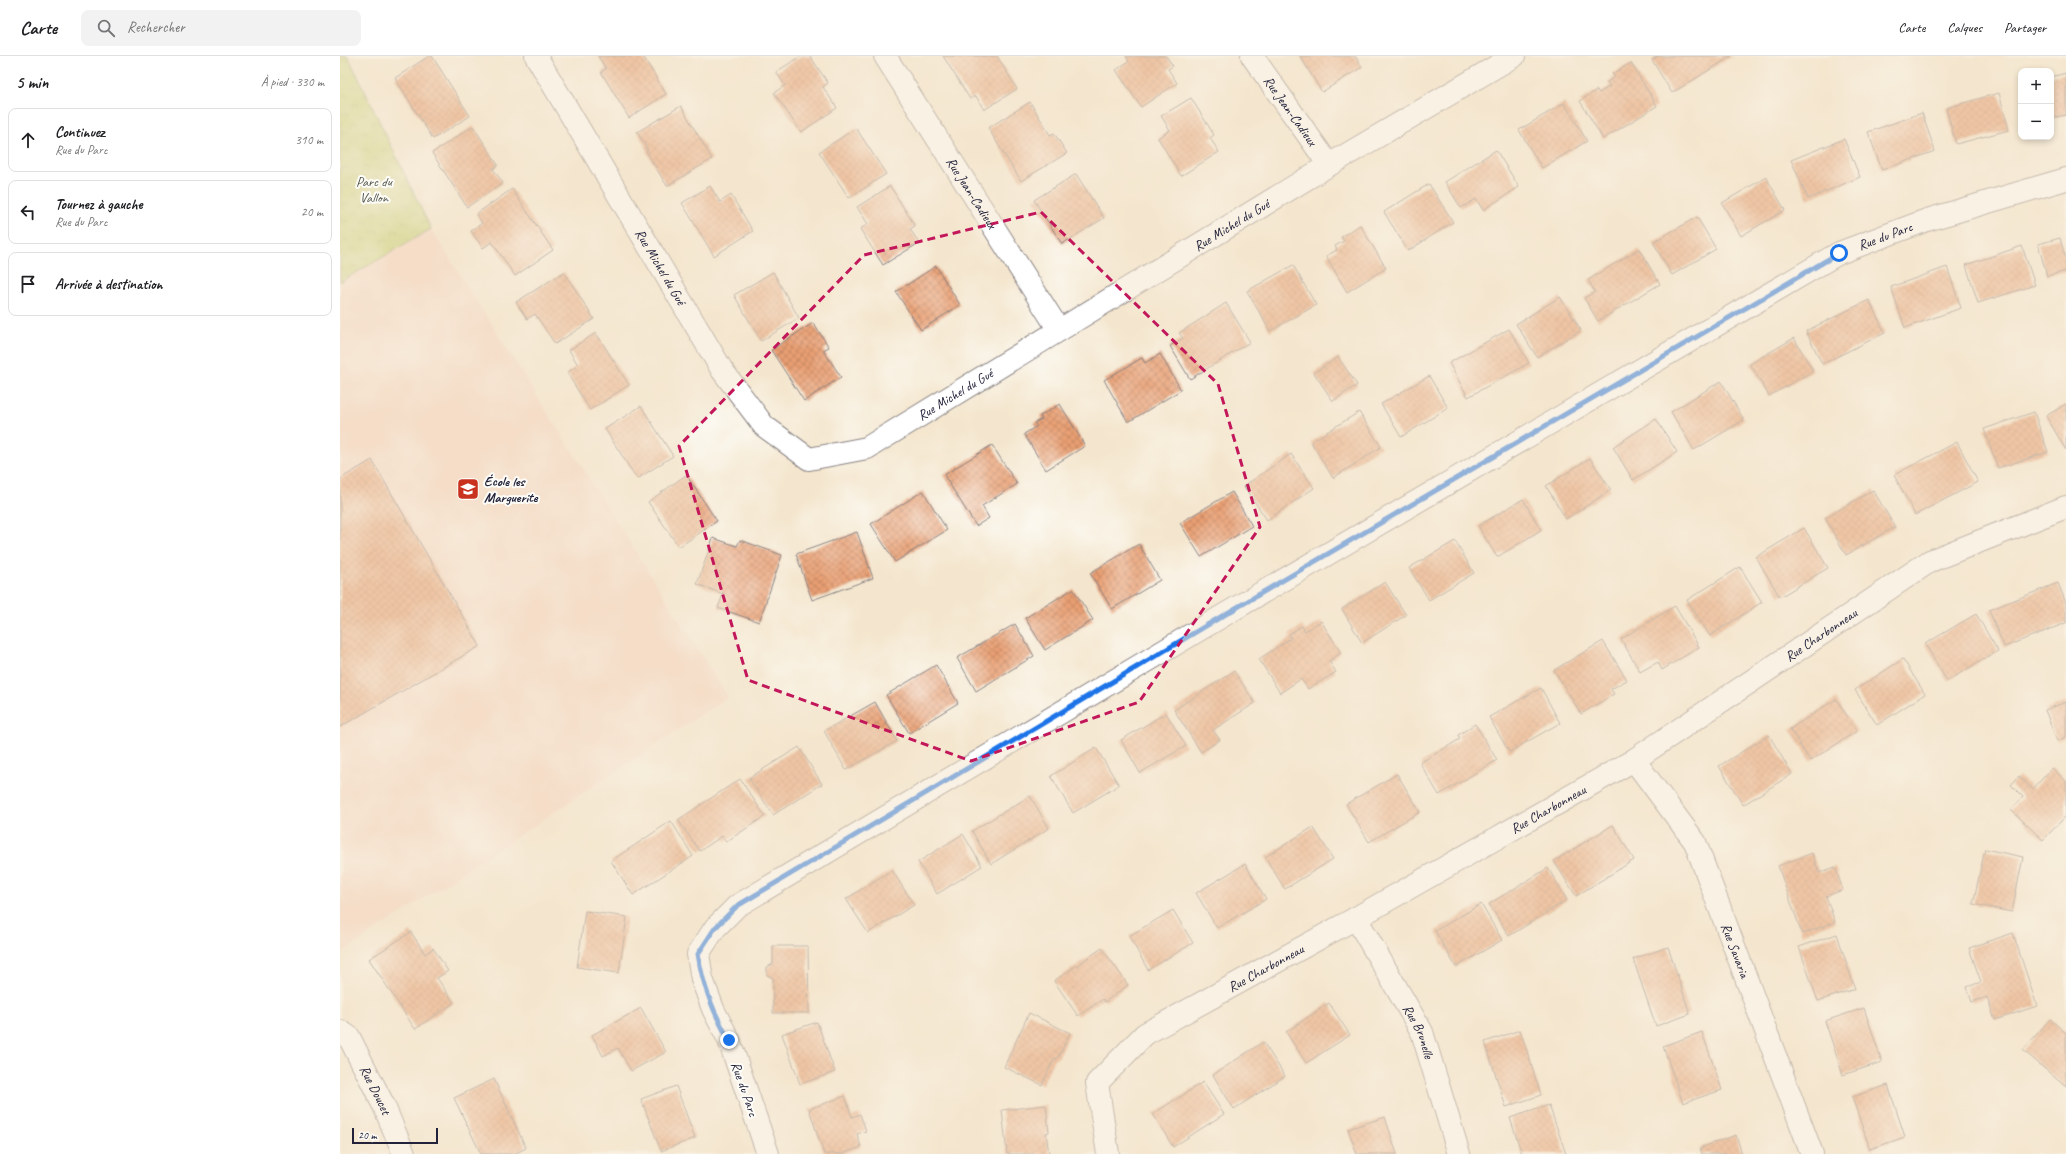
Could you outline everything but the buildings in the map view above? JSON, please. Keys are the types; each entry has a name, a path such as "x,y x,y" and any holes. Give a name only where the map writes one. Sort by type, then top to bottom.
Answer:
{"street":[{"name":"Rue Michel du Gué","path":"536,56 722,370 764,426 809,459 867,448 1329,166 1514,56"},
{"name":"Rue Jean-Cadieux","path":"885,56 1059,330"},
{"name":"Rue Jean-Cadieux","path":"1252,56 1329,166"},
{"name":"Rue du Parc","path":"768,1154 729,1040 712,1009 702,979 698,954 715,928 737,906 1212,622 1839,253 1927,220 2066,180"},
{"name":"Rue Charbonneau","path":"1108,1154 1097,1083 1145,1034 1356,918 1634,760 1930,560 2066,507"},
{"name":"Rue Savaria","path":"1634,760 1695,842 1812,1154"},
{"name":"Rue Brunelle","path":"1356,918 1422,1032 1459,1154"},
{"name":"Rue Doucet","path":"340,1031 349,1037 384,1106 404,1154"}],"highlighted area":[{"path":"1041,212 1218,384 1260,527 1139,702 971,761 748,680 679,446 864,255"}],"shaded area":[{"name":"École les Marguerite","path":"431,229 728,697 340,954 340,282"}],"green space":[{"name":"Parc du Vallon","path":"340,56 348,56 431,229 340,282"}],"place":[{"name":"École les Marguerite","path":"468,489"}],"route":[{"path":"729,1040 712,1009 702,979 698,954 715,928 737,906 1219,618 1839,253"}]}
